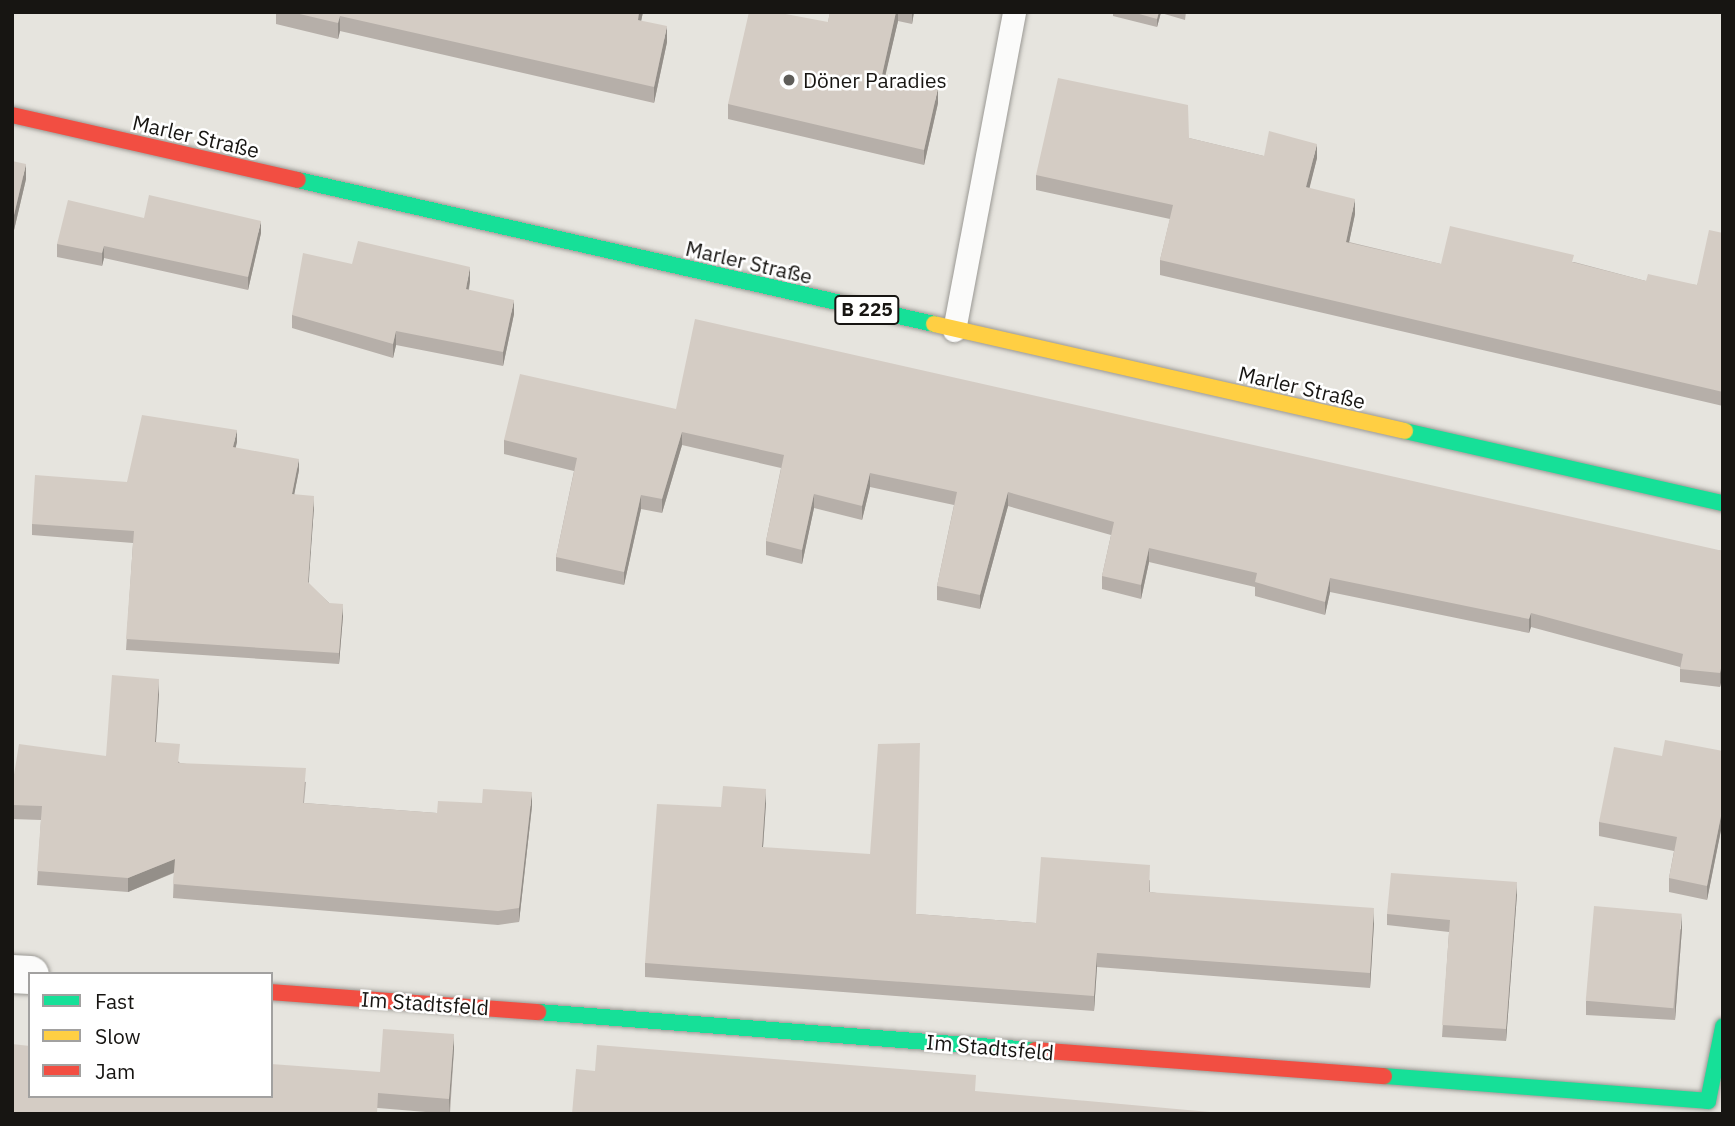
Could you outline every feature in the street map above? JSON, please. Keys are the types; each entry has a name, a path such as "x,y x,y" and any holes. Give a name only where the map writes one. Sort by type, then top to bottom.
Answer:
{"main road":[{"name":"Marler Straße","path":"12,115 1723,503"},
{"name":"Im Stadtsfeld","path":"273,992 1716,1103 1723,1027"}],"lane":[{"path":"954,330 1014,12"}],"building":[{"path":"291,12 639,12 638,20 667,26 654,87 340,16 338,23"},
{"path":"749,12 775,12 828,22 830,12 896,12 882,75 938,88 924,150 728,104"},
{"path":"1132,12 1159,12 1157,19"},
{"path":"1058,78 1188,105 1189,138 1264,156 1269,131 1317,144 1306,187 1355,199 1346,242 1441,264 1450,226 1574,255 1572,262 1646,281 1648,274 1697,285 1709,230 1723,233 1723,392 1160,260 1173,205 1036,175"},
{"path":"12,161 26,164 14,215 12,214"},
{"path":"149,195 261,221 248,277 104,246 102,253 57,244 68,200 144,218"},
{"path":"358,241 470,267 466,289 514,300 503,352 396,331 393,344 292,315 303,253 352,264"},
{"path":"695,319 1723,551 1723,659 1720,673 1680,669 1683,654 1531,613 1529,619 1330,578 1325,602 1255,582 1257,573 1149,548 1141,585 1102,576 1114,522 1008,492 980,595 937,586 957,492 870,473 862,506 814,494 802,550 766,541 784,455 682,432 662,499 641,495 624,572 556,557 577,458 504,440 520,374 676,409"},
{"path":"142,415 237,430 233,447 299,459 292,494 314,496 308,582 329,603 343,604 339,653 126,639 134,531 32,524 35,475 127,482"},
{"path":"112,675 159,679 155,742 180,744 178,763 306,768 303,803 437,813 438,801 482,803 483,789 532,792 519,908 498,911 173,884 175,859 128,878 37,871 42,806 12,805 19,744 106,756"},
{"path":"1665,740 1723,751 1723,806 1707,886 1669,878 1677,837 1599,822 1614,747 1662,756"},
{"path":"920,743 916,914 1036,923 1041,857 1150,865 1149,892 1374,908 1370,973 1097,953 1094,996 645,963 657,804 721,807 723,786 766,789 762,847 870,854 878,744"},
{"path":"1391,873 1517,882 1506,1029 1442,1025 1450,920 1387,914"},
{"path":"1594,906 1682,914 1673,1008 1586,1001"},
{"path":"383,1029 454,1034 449,1099 378,1093 377,1114 12,1114 12,1044 28,1046 28,1098 273,1098 273,1064 380,1072"},
{"path":"597,1045 976,1075 975,1091 1232,1114 572,1114 576,1069 595,1071"}],"traffic: fast":[{"path":"298,180 934,324"},
{"path":"1405,431 1723,503"},
{"path":"538,1012 1035,1050"},
{"path":"1384,1076 1708,1101 1723,1027"}],"traffic: slow":[{"path":"934,324 1405,431"}],"traffic: jam":[{"path":"12,115 298,180"},
{"path":"273,992 538,1012"},
{"path":"1035,1050 1384,1076"}],"place":[{"name":"Döner Paradies","path":"789,80"}]}
